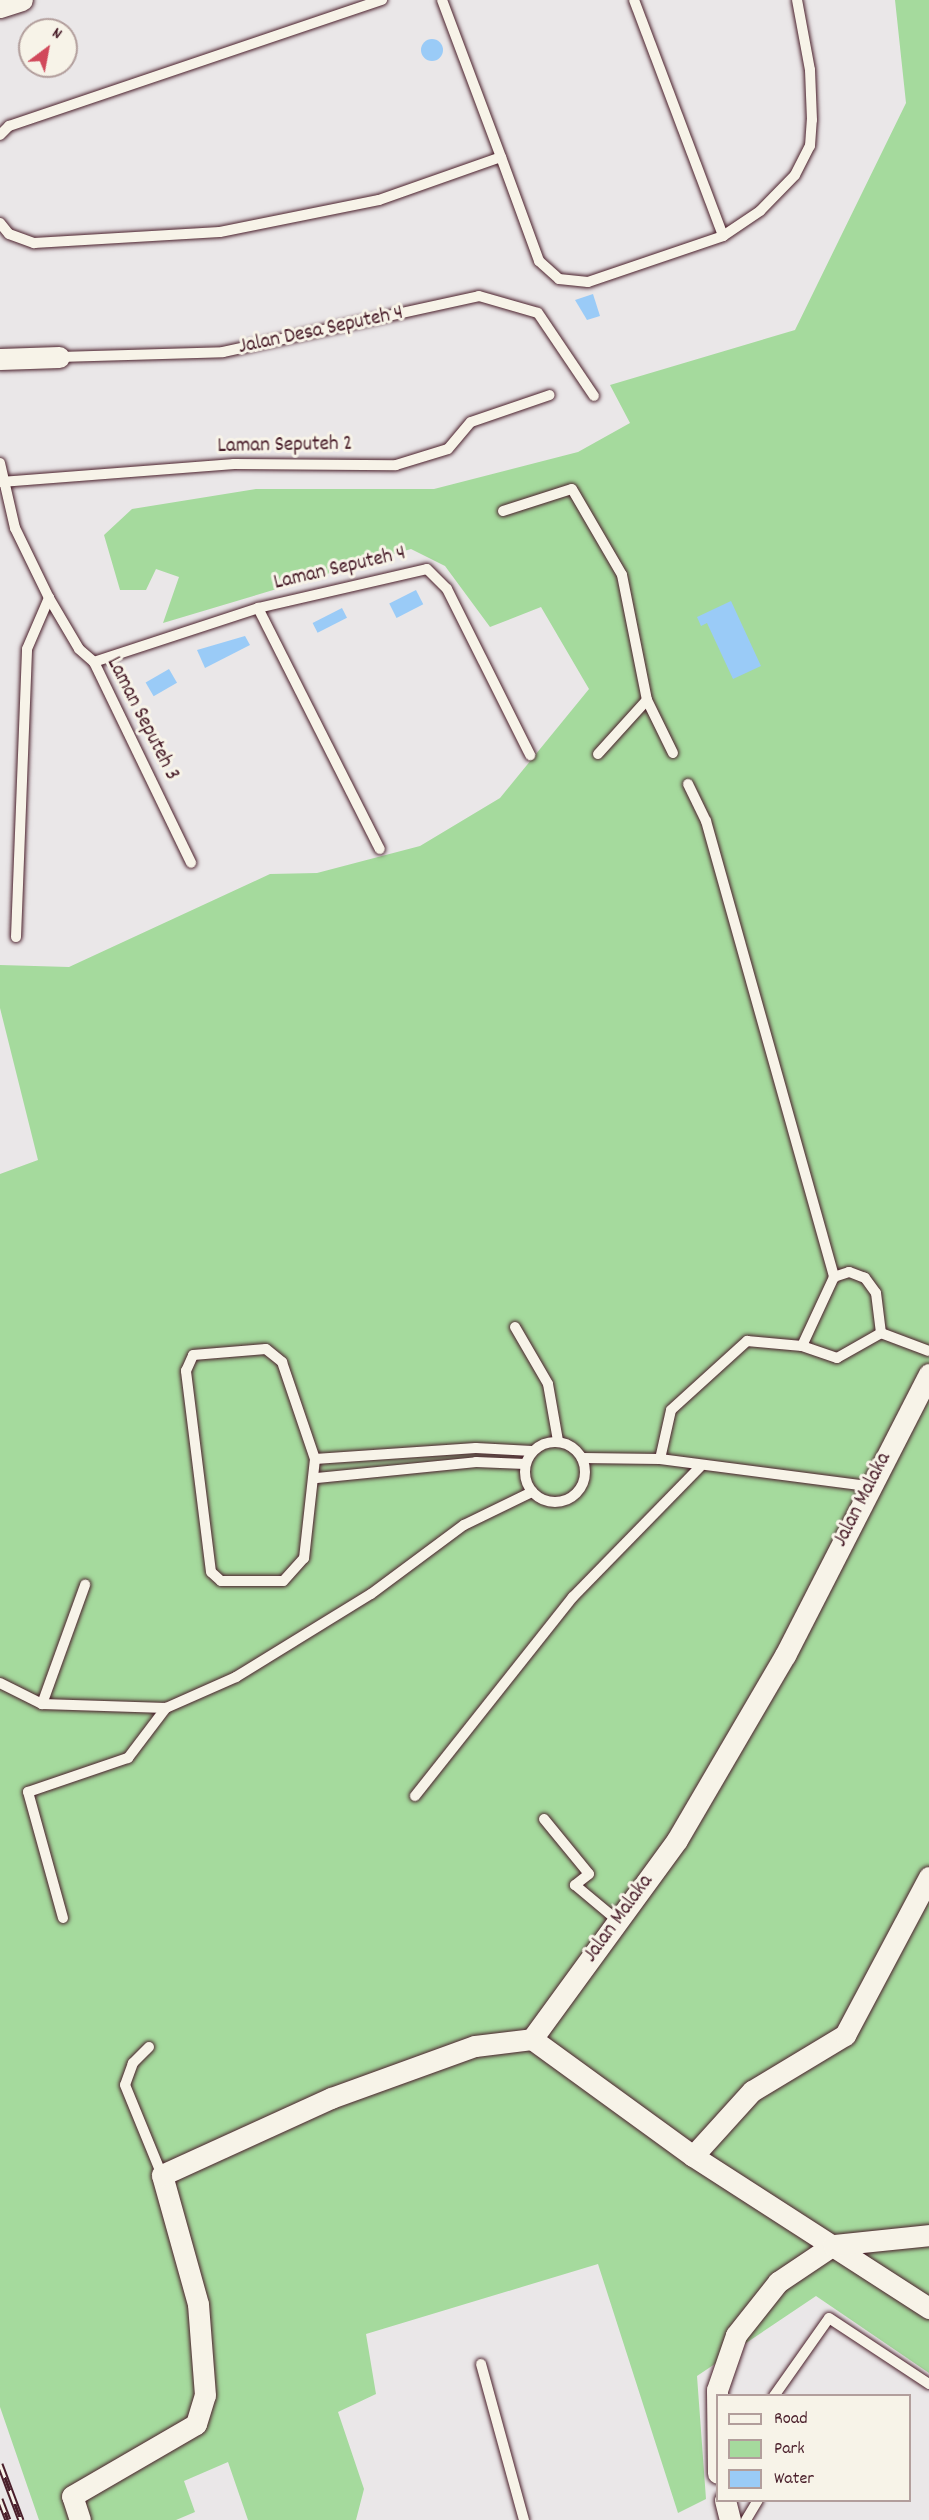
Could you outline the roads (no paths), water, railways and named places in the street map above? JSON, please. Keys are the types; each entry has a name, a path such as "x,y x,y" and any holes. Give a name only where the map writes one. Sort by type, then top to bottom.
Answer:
{"street":[{"path":"0,7 22,0"},
{"name":"Jalan Desa Seputeh 4","path":"0,358 59,357"},
{"name":"Jalan Malaka","path":"532,2039 677,1840 785,1655 869,1486 929,1374"},
{"path":"693,2156 752,2091 845,2035 929,1877"},
{"path":"80,2520 72,2496 196,2424 205,2396 198,2304 162,2175 331,2098 475,2046 532,2039 693,2156 929,2308"},
{"path":"717,2394 736,2335 778,2282 833,2245 929,2235"},
{"path":"726,2502 730,2520"}],"lane":[{"path":"0,135 9,126 382,0"},
{"path":"442,0 539,261 572,284 723,236 776,195 810,146 810,70 796,0"},
{"path":"634,0 723,236"},
{"path":"0,223 9,234 34,243 220,232 379,200 501,157"},
{"name":"Jalan Desa Seputeh 4","path":"59,357 224,352 479,296 538,313 594,396"},
{"name":"Laman Seputeh 2","path":"1,482 234,464 396,465 448,449 471,422 550,395"},
{"name":"Laman Seputeh 3","path":"0,464 1,482 49,598 79,649 94,662 191,863"},
{"path":"503,510 572,489 622,575 646,700 673,753"},
{"name":"Laman Seputeh 4","path":"94,662 258,608 427,569 447,589 530,755"},
{"path":"16,937 27,649 49,598"},
{"path":"258,608 380,849"},
{"path":"598,754 646,700"},
{"path":"688,784 709,832 834,1277 802,1346"},
{"path":"834,1277 849,1272 864,1278 876,1293 881,1333"},
{"path":"515,1327 548,1384 558,1441 582,1458 660,1460 700,1467 869,1486"},
{"path":"660,1460 671,1410 747,1341 802,1346 837,1358 881,1333"},
{"path":"881,1333 929,1351"},
{"path":"266,1349 282,1362 315,1459 317,1478 304,1558 283,1581 221,1581 211,1572 186,1371 193,1355 266,1349"},
{"path":"315,1459 476,1448 532,1451 558,1441"},
{"path":"532,1451 525,1464 532,1492 544,1500 572,1497 586,1472 582,1458"},
{"path":"317,1478 476,1462 525,1464"},
{"path":"415,1796 573,1597 700,1467"},
{"path":"0,1683 42,1704 166,1708 236,1677 370,1594 464,1524 532,1492"},
{"path":"42,1704 85,1586"},
{"path":"63,1918 28,1792 128,1758 166,1708"},
{"path":"544,1820 589,1874 575,1885 618,1921"},
{"path":"149,2047 133,2063 124,2085 162,2175"},
{"path":"775,2394 829,2318 929,2384"},
{"path":"481,2364 524,2520"},
{"path":"746,2520 757,2502"}],"water":[{"path":"432,39 440,42 443,50 440,58 432,61 424,58 421,50 424,42"},
{"path":"593,294 600,316 587,320 575,300"},
{"path":"416,590 423,604 397,618 389,604"},
{"path":"731,601 761,666 733,679 707,623 701,626 697,617"},
{"path":"342,608 347,618 318,633 313,623"},
{"path":"245,636 250,645 205,668 197,650"},
{"path":"169,669 177,683 154,696 146,682"}],"railway":[{"path":"0,2464 21,2520"},
{"path":"0,2499 8,2520"}]}
